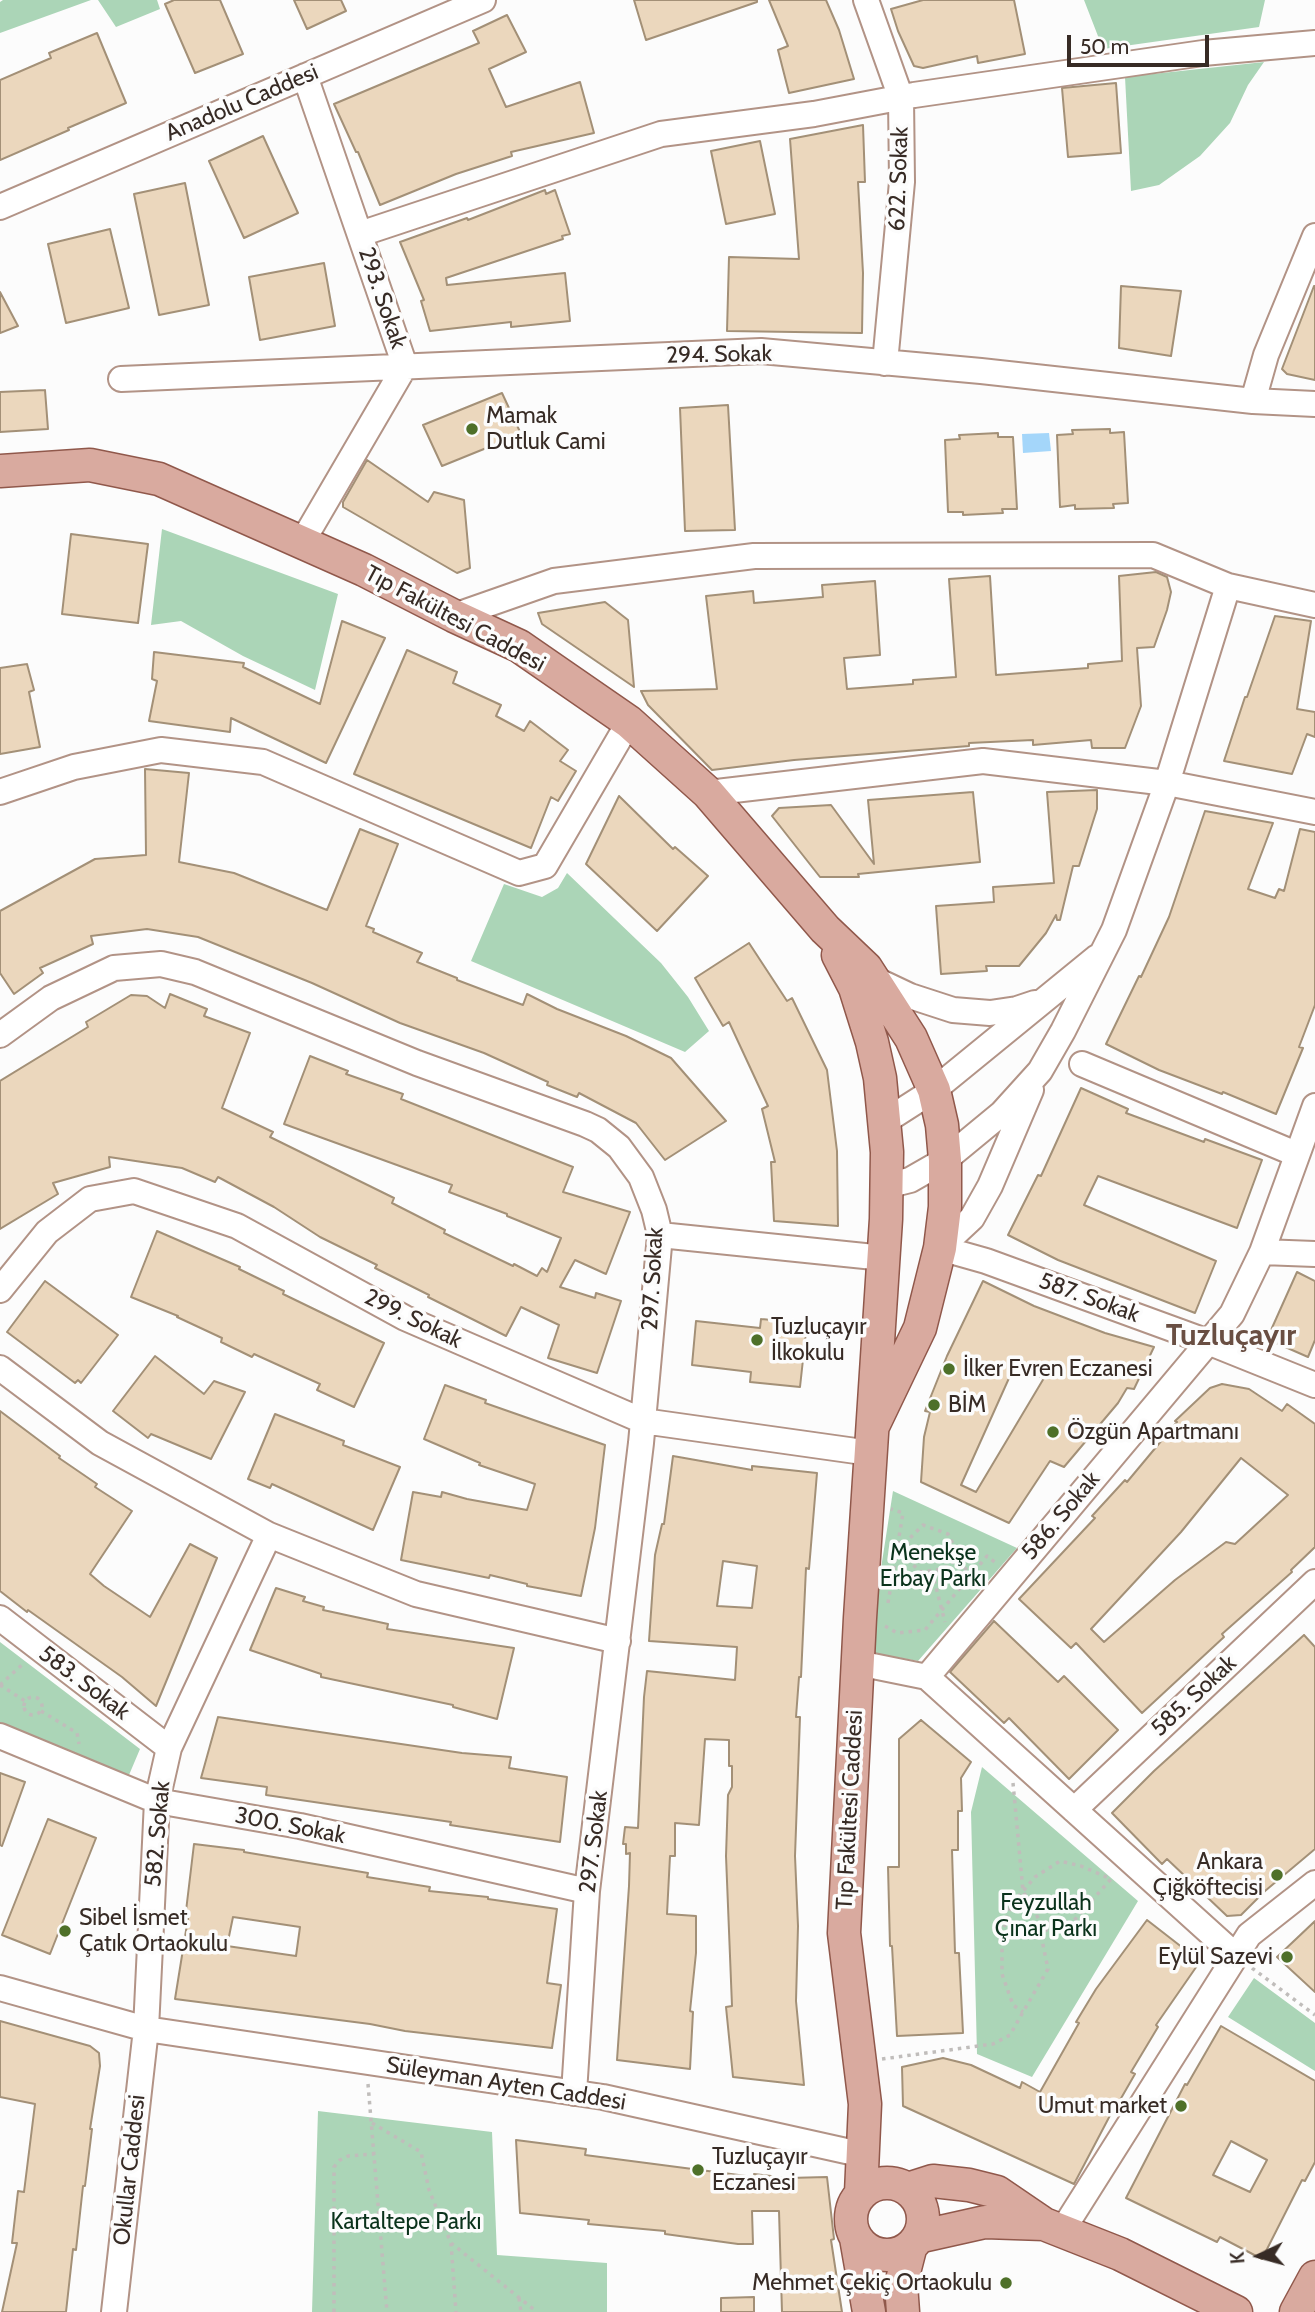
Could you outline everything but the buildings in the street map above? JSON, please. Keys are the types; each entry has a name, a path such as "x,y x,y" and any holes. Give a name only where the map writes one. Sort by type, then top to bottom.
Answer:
{"main road":[{"name":"Tıp Fakültesi Caddesi","path":"0,471 90,465 159,479 383,579 519,646 629,722 708,793 825,929 855,988 880,1078 886,1186 844,1933 864,2104 861,2193"},
{"path":"825,929 866,968 911,1038 934,1090 942,1125 945,1207 940,1248 920,1328 872,1440"},
{"path":"908,2189 933,2181 969,2185 996,2192 1053,2228 1119,2254 1236,2312"},
{"path":"903,2312 901,2284 914,2243 922,2213 916,2196 908,2189 892,2183 875,2184 861,2193 852,2210 852,2229 862,2246 878,2254 897,2254 914,2243 985,2222 1053,2228"},
{"path":"856,2238 869,2312"},
{"path":"1296,2312 1315,2277"}],"street":[{"name":"Anadolu Caddesi","path":"0,206 305,76 448,8 483,0"},
{"name":"622. Sokak","path":"866,0 901,98 902,182 885,363"},
{"path":"360,234 661,134 814,114 901,98 1203,53 1315,43"},
{"name":"293. Sokak","path":"302,544 405,366 305,76"},
{"path":"1253,401 1266,355 1315,236"},
{"name":"294. Sokak","path":"121,379 761,351 1253,401 1315,404"},
{"path":"454,616 554,581 754,556 1153,555 1228,586 1315,605"},
{"path":"940,1248 972,1218 990,1186 1040,1072 1114,930 1167,783 1228,586"},
{"path":"0,792 74,767 161,750 263,762 519,873 545,866 629,722"},
{"path":"708,793 983,761 1167,783 1315,812"},
{"path":"884,1122 934,1090 1103,952"},
{"name":"297. Sokak","path":"0,1035 51,998 114,968 162,964 195,972 417,1062 598,1130 635,1165 648,1192 660,1235 643,1421 587,1891 574,2093"},
{"path":"873,978 910,996 953,1010 990,1013 1017,1009 1046,999"},
{"path":"1082,1064 1296,1154"},
{"path":"886,1186 910,1180 945,1160 1002,1113 1040,1072"},
{"name":"586. Sokak","path":"927,1677 1232,1314 1262,1252 1315,1106"},
{"name":"299. Sokak","path":"0,1290 47,1233 90,1199 134,1191 237,1226 405,1318 643,1421 872,1440"},
{"path":"660,1235 884,1258"},
{"name":"587. Sokak","path":"940,1248 986,1261 1208,1342 1315,1385"},
{"path":"1262,1252 1315,1254"},
{"path":"0,1368 100,1443 269,1535 416,1594 618,1641"},
{"name":"582. Sokak","path":"146,2029 157,1801 169,1748 269,1535"},
{"name":"585. Sokak","path":"1074,1810 1315,1583"},
{"name":"583. Sokak","path":"0,1618 169,1748"},
{"path":"858,1663 927,1677 1236,1956"},
{"name":"300. Sokak","path":"0,1736 157,1801 300,1826 587,1891"},
{"path":"1053,2228 1249,1935 1315,1882"},
{"name":"Süleyman Ayten Caddesi","path":"0,1988 146,2029 603,2097 864,2155"},
{"name":"Okullar Caddesi","path":"114,2312 146,2029"}],"path":[{"path":"923,1525 948,1534 954,1546 954,1561 943,1569 921,1572 911,1563 906,1551 909,1539 923,1525"},
{"path":"897,1549 906,1551"},
{"path":"860,1618 897,1633 925,1630 987,1556 1012,1575"},
{"path":"954,1561 972,1573"},
{"path":"932,1572 952,1647"},
{"path":"25,1701 0,1685 40,1649"},
{"path":"30,1697 37,1697 42,1704 41,1711 28,1714 24,1707 25,1701 30,1697"},
{"path":"41,1711 77,1733 83,1771"},
{"path":"1009,1751 1023,1891 1046,1932"},
{"path":"860,2062 993,2044 1010,2035 1048,1969 1042,1940 1052,1919 1062,1918 1069,1926 1111,1879 1082,1866 1060,1861 1035,1877 1011,1905 1002,1934 1002,1974 1013,2005 1023,2012"},
{"path":"1236,1956 1315,2015"},
{"path":"366,2062 387,2312"},
{"path":"372,2123 421,2152 429,2190 451,2243 456,2312"},
{"path":"334,2312 334,2167 348,2156 374,2154"},
{"path":"451,2243 537,2312"},
{"path":"519,2298 521,2312"}],"green space":[{"path":"91,0 0,33 0,2"},
{"path":"98,0 157,0 160,9 116,27"},
{"path":"1084,0 1265,0 1259,27 1103,49"},
{"path":"1264,62 1248,85 1230,123 1200,156 1159,185 1131,191 1125,77"},
{"path":"162,529 338,594 315,690 243,656 181,621 151,625"},
{"path":"567,873 661,963 688,997 709,1031 685,1052 471,961 504,884 542,897 558,888"},
{"name":"Menekşe Erbay Parkı","path":"893,1491 1017,1548 918,1661 868,1652"},
{"path":"0,1642 140,1749 129,1775 0,1722"},
{"name":"Feyzullah Çınar Parkı","path":"982,1767 1138,1901 1032,2077 977,2054 971,1812"},
{"path":"1254,1978 1315,2023 1315,2071 1228,2017"},
{"name":"Kartaltepe Parkı","path":"318,2111 492,2132 497,2255 607,2263 607,2312 312,2312"}],"water":[{"path":"1049,433 1051,451 1023,453 1022,434"}],"place":[{"name":"Mamak Dutluk Cami","path":"472,429"},
{"name":"Tuzluçayır İlkokulu","path":"757,1340"},
{"name":"İlker Evren Eczanesi","path":"949,1369"},
{"name":"BİM","path":"934,1405"},
{"name":"Özgün Apartmanı","path":"1053,1432"},
{"name":"Ankara Çiğköftecisi","path":"1277,1875"},
{"name":"Sibel İsmet Çatık Ortaokulu","path":"65,1931"},
{"name":"Eylül Sazevi","path":"1287,1957"},
{"name":"Umut market","path":"1181,2106"},
{"name":"Tuzluçayır Eczanesi","path":"698,2170"},
{"name":"Mehmet Çekiç Ortaokulu","path":"1006,2283"}],"district":[{"name":"Tuzluçayır","path":"1231,1336"}]}
